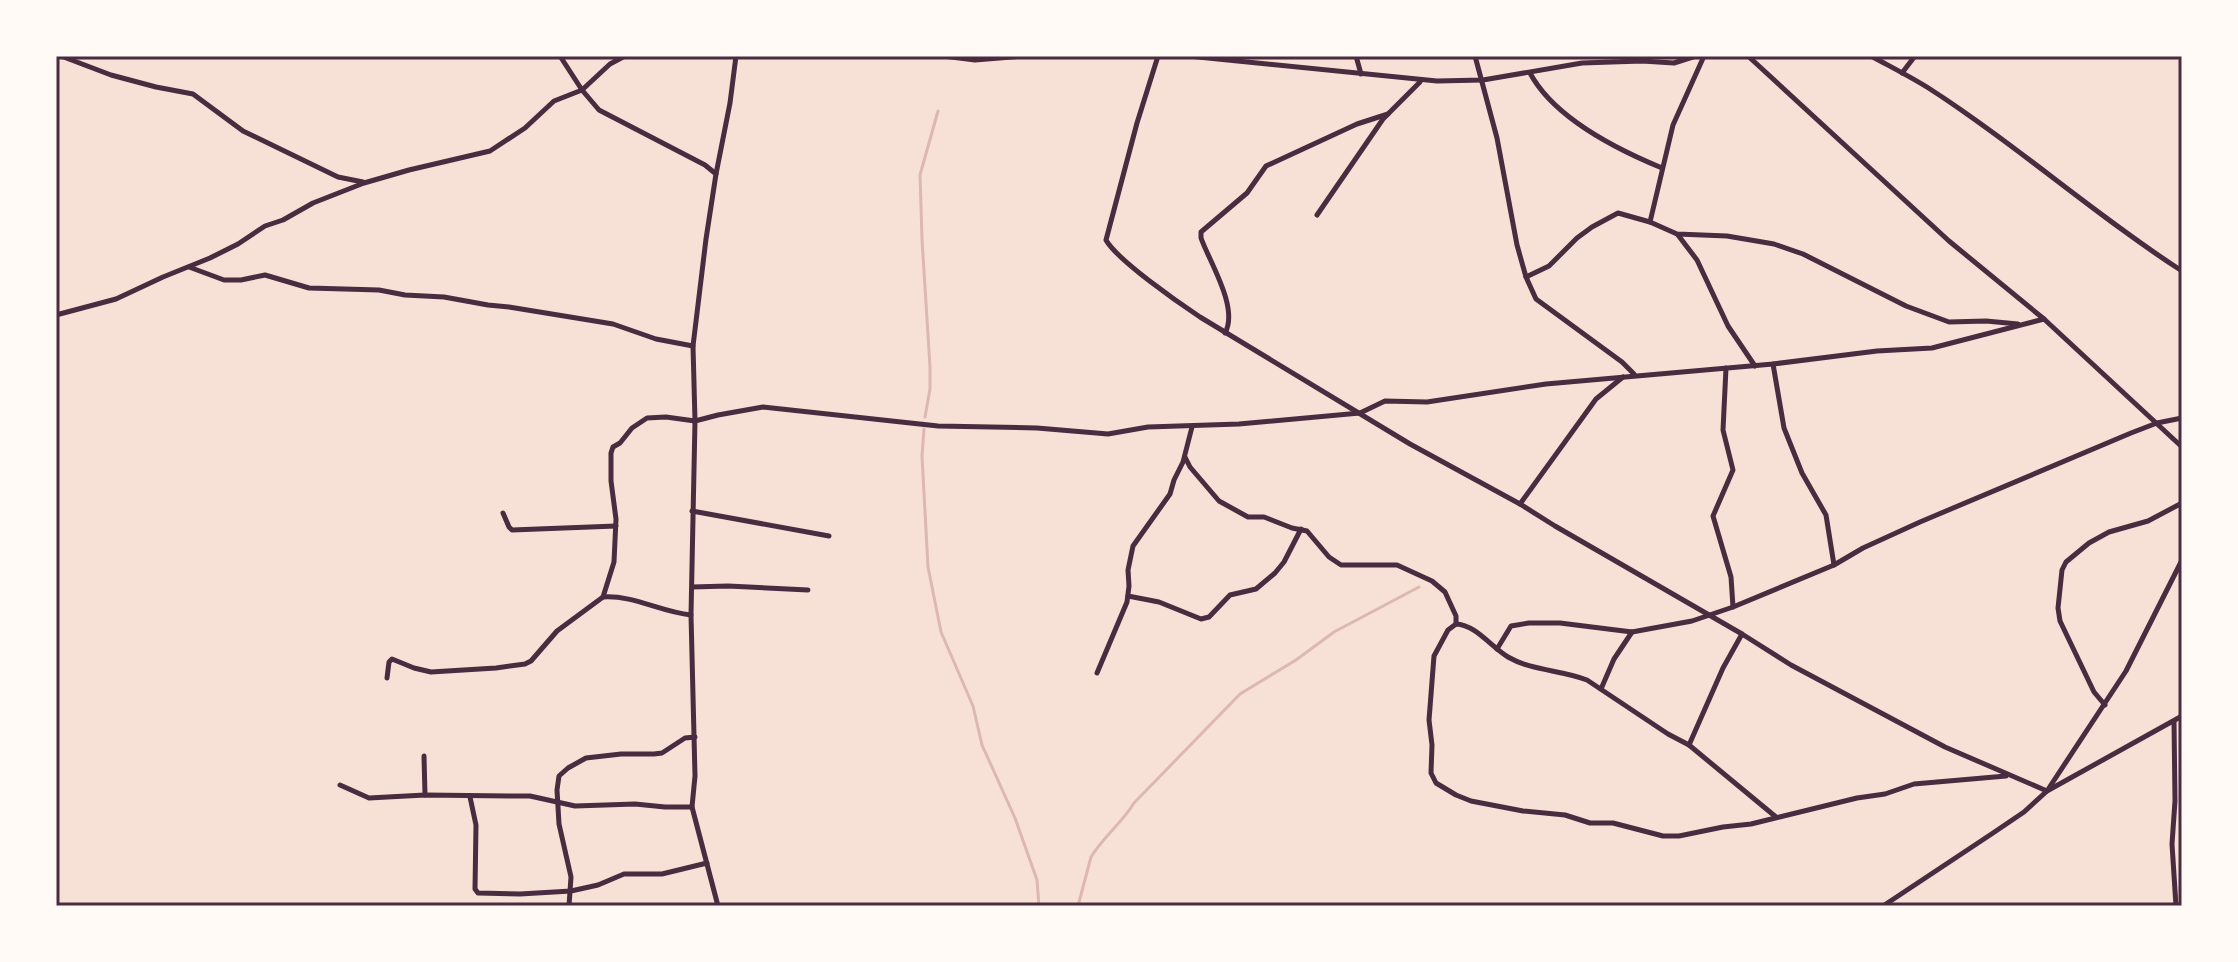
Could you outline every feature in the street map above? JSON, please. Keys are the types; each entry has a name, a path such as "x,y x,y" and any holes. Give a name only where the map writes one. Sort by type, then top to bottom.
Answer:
{"street":[{"path":"61,56 111,75 193,94 243,131 338,177 364,183"},
{"path":"560,56 599,110 705,165 716,174"},
{"path":"56,315 116,299 238,244 265,226 313,203 364,183 490,151 525,128 554,101 582,90 610,64 625,56"},
{"path":"718,906 692,807 695,776 691,615 695,421 693,346 698,295 736,56"},
{"path":"943,56 975,60 1023,56"},
{"path":"1158,56 1106,240 1115,252 1166,293 1225,333 1791,665 1945,747 2047,791"},
{"path":"1188,56 1421,81 1483,80 1582,63 1674,63 1696,56"},
{"path":"1356,56 1361,74"},
{"path":"1475,56 1497,138 1517,245 1536,299 1635,375"},
{"path":"1650,222 1673,125 1704,56"},
{"path":"1748,56 1949,241 2044,319 2182,447"},
{"path":"1871,56 1928,87 2146,248 2182,271"},
{"path":"1902,73 1915,56"},
{"path":"1530,73 1560,109 1578,122 1632,156 1662,168"},
{"path":"1317,215 1388,114 1421,81"},
{"path":"1225,333 1230,323 1227,303 1201,232 1247,193 1266,166 1357,124 1388,114"},
{"path":"1526,277 1549,266 1577,238 1618,213 1677,234 1727,236 1774,244 1803,254 1906,306 1949,322 2023,324"},
{"path":"1677,234 1697,260 1728,326 1755,366"},
{"path":"188,266 224,280 265,275 309,288 379,290 509,307 613,324 656,339 693,346"},
{"path":"387,678 392,659 431,672 496,668 529,662 557,631 603,597 614,562 616,526 611,453 613,447 647,418 695,421 763,407 938,426 1037,428 1108,434 1160,426 1192,427 1360,413 1385,401 1427,402 1546,384 1932,348 2044,319"},
{"path":"1773,364 1784,428 1802,473 1826,515 1834,565"},
{"path":"1726,368 1723,430 1733,470 1713,516 1731,577 1733,607"},
{"path":"1520,504 1596,399 1624,376"},
{"path":"1497,649 1511,626 1529,623 1560,623 1632,632 1692,621 1834,565 1920,522 2157,423 2182,418"},
{"path":"1097,673 1128,596 1128,570 1133,546 1170,494 1185,457 1192,427"},
{"path":"1185,457 1193,472 1219,501 1248,517 1264,517 1301,529 1313,536 1329,557 1341,565 1391,564 1432,581 1445,592 1456,616 1456,624"},
{"path":"2105,705 2094,692 2058,615 2062,570 2073,555 2099,537 2148,521 2182,503"},
{"path":"692,511 829,536"},
{"path":"503,513 512,530 616,526"},
{"path":"1128,596 1159,602 1194,617 1205,618 1230,595 1264,584 1284,562 1301,529"},
{"path":"2047,791 2126,671 2182,560"},
{"path":"692,587 808,590"},
{"path":"603,597 626,598 656,609 691,615"},
{"path":"1776,817 1689,745 1575,675 1526,665 1509,658 1469,627 1456,624 1448,630 1434,656 1429,698 1431,773 1436,783 1447,791 1485,804 1565,815 1590,823 1613,823 1663,836 1687,835 1751,824 1885,794 1909,785 2010,775"},
{"path":"1601,689 1614,659 1632,632"},
{"path":"1689,745 1723,668 1742,634"},
{"path":"1883,906 2024,812 2047,791 2182,716"},
{"path":"2174,721 2172,844 2176,906"},
{"path":"569,906 570,871 557,803 559,776 581,760 621,754 654,754 668,750 685,738 695,737"},
{"path":"424,756 425,795"},
{"path":"340,785 369,798 530,796 575,806 635,804 692,807"},
{"path":"470,796 476,825 476,891 520,894 571,891 598,885 624,874 662,874 707,863"}],"waterway":[{"path":"925,417 930,367 920,175 938,111"},
{"path":"924,429 922,456 928,567 941,632 973,706 982,745 1015,818 1037,880 1039,906"},
{"path":"1078,906 1091,857 1096,850 1134,803 1240,694 1296,660 1334,632 1419,587"}]}
